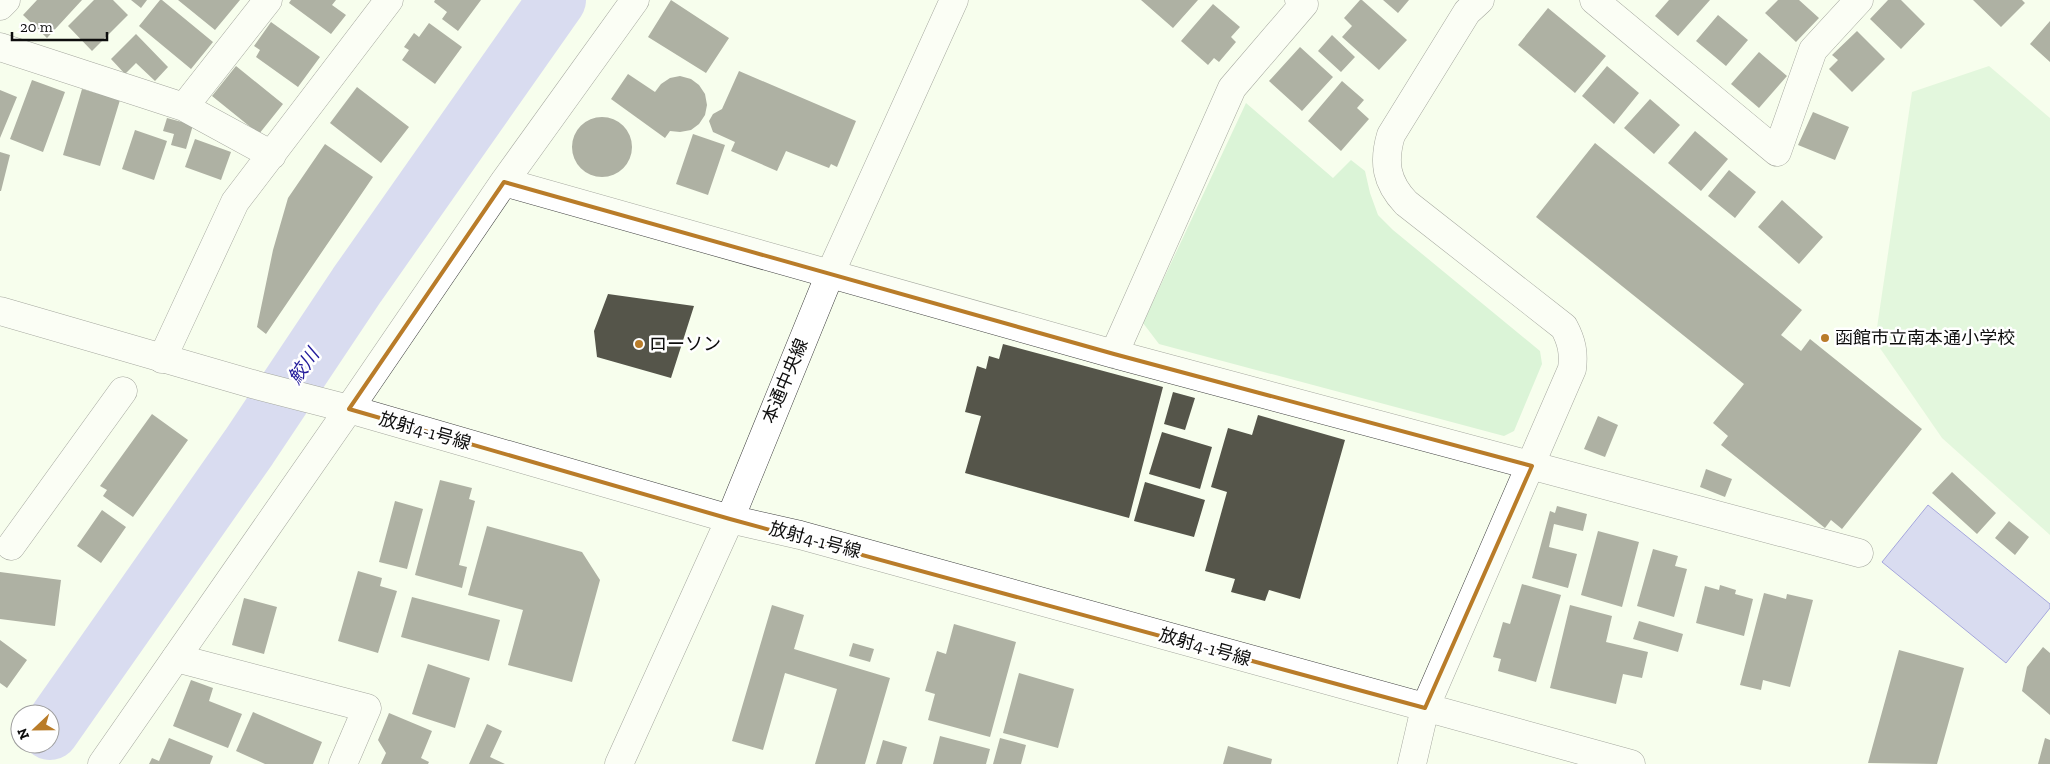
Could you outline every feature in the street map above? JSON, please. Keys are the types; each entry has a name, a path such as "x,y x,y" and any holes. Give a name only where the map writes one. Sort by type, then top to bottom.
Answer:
{"street":[{"path":"0,6 6,0"},
{"path":"184,107 268,0"},
{"path":"162,358 235,202 389,0"},
{"path":"102,764 504,182 635,0"},
{"name":"本通中央線","path":"619,764 730,518 830,274 954,0"},
{"path":"1114,354 1232,88 1304,4 1300,0"},
{"path":"1412,764 1424,708 1532,466 1572,369 1574,354 1571,339 1564,327 1406,203 1396,192 1389,176 1388,148 1391,135 1467,12 1480,0"},
{"path":"1594,0 1777,152 1813,50 1857,1"},
{"path":"0,47 184,107 272,155"},
{"path":"504,182 1114,354 1859,553"},
{"name":"放射4-1号線","path":"0,312 256,386 349,409 730,518 800,535 1631,764"},
{"path":"11,546 123,391"},
{"path":"176,658 367,708 343,764"}],"highlighted area":[{"path":"504,182 1114,354 1532,466 1425,708 730,519 349,409"}],"green space":[{"path":"1989,66 2050,118 2050,535 1942,438 1875,341 1912,92"},
{"path":"1246,103 1333,178 1351,160 1365,171 1378,215 1393,230 1540,351 1542,364 1514,431 1504,436 1159,344 1143,323"}],"water":[{"path":"1928,505 2050,604 2050,608 2006,663 1882,562"}],"building":[{"path":"37,0 82,0 47,38 23,15"},
{"path":"94,0 113,0 128,15 92,51 68,26"},
{"path":"131,0 147,0 141,8"},
{"path":"160,0 213,42 191,69 139,26"},
{"path":"178,0 240,0 215,30"},
{"path":"291,0 336,0 332,5 346,15 331,34 289,3"},
{"path":"435,0 481,0 458,31 442,19 447,12 434,2"},
{"path":"671,0 729,38 706,73 648,37"},
{"path":"1141,0 1198,0 1173,28"},
{"path":"1360,0 1407,40 1379,70 1342,37 1352,26 1344,18"},
{"path":"1383,0 1409,0 1398,13"},
{"path":"1669,0 1710,0 1678,36 1655,16"},
{"path":"1778,0 1799,0 1819,18 1796,42 1765,13"},
{"path":"1888,0 1901,0 1925,24 1901,49 1870,19"},
{"path":"1973,0 2022,0 2025,3 2001,27"},
{"path":"1213,4 1240,27 1231,37 1236,42 1219,62 1214,58 1208,65 1181,41"},
{"path":"1548,8 1606,56 1575,93 1518,45"},
{"path":"1718,15 1748,40 1726,66 1696,41"},
{"path":"2050,21 2050,62 2030,44"},
{"path":"271,22 320,57 298,87 256,57 260,50 254,46"},
{"path":"429,23 462,47 435,84 402,60 409,50 404,47 414,33 419,37"},
{"path":"1857,31 1885,59 1852,92 1829,69 1838,60 1832,55"},
{"path":"136,34 168,67 155,81 136,63 125,74 111,59"},
{"path":"1332,35 1355,57 1341,72 1318,51"},
{"path":"1300,47 1333,77 1302,111 1269,81"},
{"path":"1759,52 1787,76 1759,108 1731,84"},
{"path":"236,66 283,104 259,134 212,96"},
{"path":"1607,66 1639,93 1614,124 1582,96"},
{"path":"739,71 856,121 837,167 831,164 829,168 786,151 777,171 731,151 735,142 713,132 709,121 713,114 722,109"},
{"path":"628,74 655,92 661,84 670,78 680,76 691,79 699,85 705,94 707,105 705,115 699,124 691,130 670,131 665,138 611,99"},
{"path":"32,80 65,92 43,152 10,139"},
{"path":"1342,81 1364,100 1357,108 1369,119 1341,151 1308,121"},
{"path":"357,87 409,127 381,163 330,123"},
{"path":"82,89 120,100 100,166 63,155"},
{"path":"0,90 17,97 0,138"},
{"path":"1650,99 1680,125 1654,154 1624,128"},
{"path":"1813,112 1849,127 1835,160 1798,145"},
{"path":"602,117 619,122 627,130 632,147 627,164 619,172 602,177 585,172 577,164 572,147 577,130 585,122"},
{"path":"167,118 193,125 186,149 171,145 174,134 163,131"},
{"path":"135,130 167,141 154,180 122,169"},
{"path":"1695,131 1728,159 1701,191 1668,163"},
{"path":"693,134 725,145 708,195 676,184"},
{"path":"195,139 231,152 221,180 185,167"},
{"path":"1595,143 1802,310 1781,335 1801,351 1810,339 1922,429 1842,529 1831,520 1825,528 1721,445 1728,436 1713,423 1744,384 1536,217"},
{"path":"325,144 373,177 266,334 257,327 273,250 288,198"},
{"path":"0,152 10,155 1,191 0,191"},
{"path":"1729,170 1756,192 1735,218 1708,196"},
{"path":"1782,200 1823,237 1799,264 1758,227"},
{"name":"ローソン","path":"608,294 694,306 671,378 597,357 594,331"},
{"path":"1003,344 1163,387 1129,518 965,473 981,416 965,412 977,366 986,369 989,356 999,359"},
{"path":"1173,392 1195,398 1185,430 1164,424"},
{"path":"152,414 188,440 133,517 103,496 107,490 100,486"},
{"path":"1258,415 1345,440 1300,599 1269,590 1265,601 1231,592 1235,579 1205,571 1227,492 1211,487 1228,428 1252,435"},
{"path":"1598,416 1618,425 1605,457 1584,449"},
{"path":"1162,432 1212,447 1200,489 1149,474"},
{"path":"1706,469 1732,479 1725,497 1700,487"},
{"path":"1952,472 1996,513 1977,534 1932,493"},
{"path":"440,480 472,488 469,499 475,501 459,565 467,567 462,588 415,575"},
{"path":"1145,482 1205,500 1194,537 1134,521"},
{"path":"395,501 423,509 407,569 379,562"},
{"path":"1557,506 1587,514 1583,531 1554,524 1549,547 1577,554 1568,588 1532,578 1550,511 1555,513"},
{"path":"102,510 126,527 101,563 77,546"},
{"path":"2009,521 2029,537 2015,555 1995,538"},
{"path":"487,526 582,552 600,580 572,682 508,665 523,610 468,595"},
{"path":"1598,531 1639,542 1622,607 1581,595"},
{"path":"1653,549 1678,556 1675,566 1687,569 1674,617 1637,606"},
{"path":"358,571 382,578 380,586 397,591 378,653 338,641"},
{"path":"0,572 61,580 55,626 0,619"},
{"path":"1522,584 1561,595 1536,682 1498,671 1501,659 1493,657 1503,622 1510,624"},
{"path":"1720,585 1736,590 1735,594 1753,599 1744,636 1696,623 1705,586 1719,590"},
{"path":"1764,593 1786,599 1787,594 1813,600 1790,687 1763,680 1761,690 1740,685"},
{"path":"412,597 500,620 489,661 401,637"},
{"path":"244,598 277,607 264,654 232,645"},
{"path":"772,605 804,615 794,649 890,678 865,764 815,764 837,689 785,673 763,750 732,741"},
{"path":"1570,605 1612,616 1606,642 1648,652 1642,678 1623,674 1616,704 1550,688"},
{"path":"1639,621 1683,634 1678,652 1633,639"},
{"path":"954,624 1016,642 990,737 928,720 935,694 925,691 937,651 946,654"},
{"path":"0,640 27,660 7,688 0,683"},
{"path":"853,643 874,649 870,662 849,656"},
{"path":"2043,647 2050,653 2050,715 2022,691 2027,667"},
{"path":"1899,650 1964,668 1937,764 1868,763"},
{"path":"428,664 470,678 455,728 412,714"},
{"path":"1019,673 1074,689 1058,748 1003,733"},
{"path":"191,680 213,688 209,701 242,714 228,748 173,726"},
{"path":"253,712 322,742 313,764 265,764 236,751"},
{"path":"389,713 432,731 421,758 429,762 428,764 381,764 386,753 378,740"},
{"path":"487,724 502,731 490,757 505,764 469,764"},
{"path":"940,736 990,749 986,764 933,764"},
{"path":"169,738 213,756 210,764 149,764 152,758 159,761"},
{"path":"1000,738 1026,745 1021,764 993,764"},
{"path":"2045,738 2050,740 2050,764 2038,764"},
{"path":"883,740 907,747 902,764 876,764"},
{"path":"1228,746 1272,759 1271,764 1223,764"}],"waterway":[{"name":"鮫川","path":"60,717 249,447 357,285 557,0"}],"place":[{"name":"函館市立南本通小学校","path":"1825,338"},
{"name":"ローソン","path":"639,344"}]}
